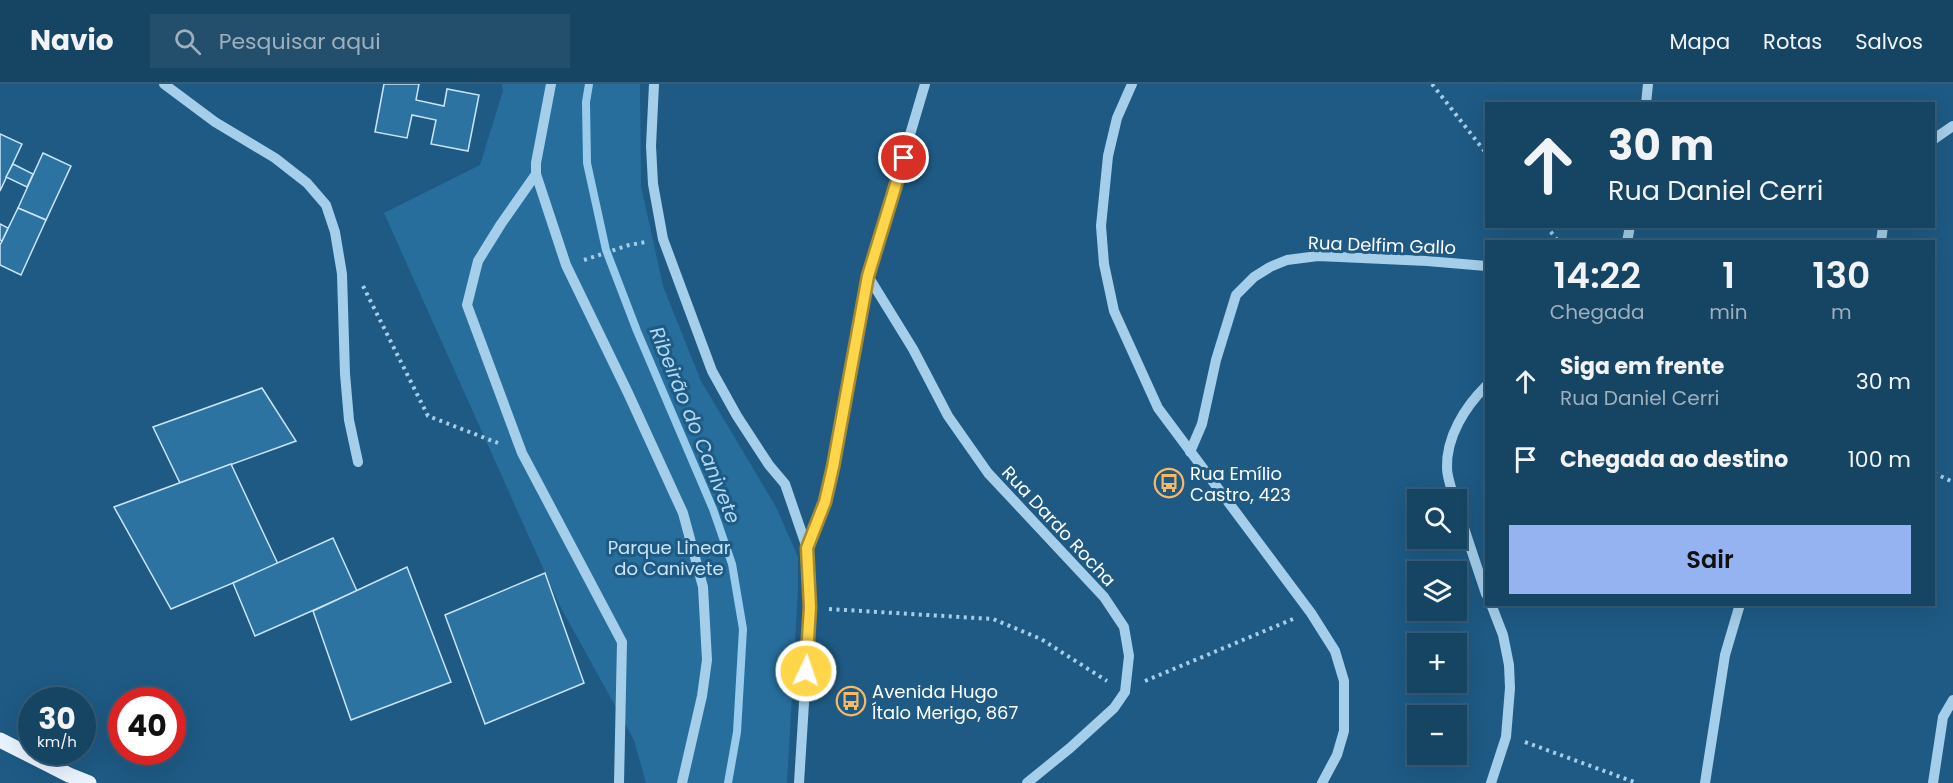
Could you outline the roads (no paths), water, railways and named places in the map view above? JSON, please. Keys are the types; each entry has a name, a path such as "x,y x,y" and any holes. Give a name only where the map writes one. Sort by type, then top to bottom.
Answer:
{"main road":[{"path":"0,740 69,776 89,783"}],"street":[{"path":"164,84 215,122 275,158 307,183 326,205 335,232 342,274 345,374 349,420 358,462"},
{"path":"551,84 536,163 536,174 566,265 683,513 703,587 707,660 702,696 682,783"},
{"path":"654,84 651,146 653,184 663,238 712,371 737,416 769,465 785,484 807,548 810,607 799,783"},
{"path":"807,548 825,502 831,476 868,276 925,84"},
{"path":"1132,84 1117,118 1108,156 1101,226 1104,264 1114,311 1158,408 1311,613 1335,651 1344,681 1344,731 1337,755 1322,783"},
{"path":"1646,102 1648,84"},
{"path":"1935,138 1953,126"},
{"path":"536,174 478,261 467,305 522,453 622,642 620,783"},
{"name":"Rua Delfim Gallo","path":"1190,452 1202,424 1216,360 1236,295 1254,277 1287,260 1318,256 1427,261 1485,267"},
{"name":"Rua Dardo Rocha","path":"868,276 913,349 948,416 988,473 1104,597 1124,627 1129,656 1125,692 1114,708 1027,783"},
{"path":"1452,489 1446,470 1448,448 1464,411 1485,388"},
{"path":"1467,536 1485,591"},
{"path":"1491,783 1506,737 1510,688 1509,664 1503,635 1492,606"},
{"path":"1705,783 1725,655 1739,606"},
{"path":"1933,783 1944,717 1953,700"}],"waterway":[{"name":"Ribeirão do Canivete","path":"589,84 586,102 587,163 606,250 637,331 713,509 732,564 743,629 737,732 728,783"}],"place":[{"name":"Rua Emílio Castro, 423","path":"1169,483"},
{"name":"Avenida Hugo Ítalo Merigo, 867","path":"851,701"}],"park label":[{"name":"Parque Linear do Canivete","path":"669,557"}]}
